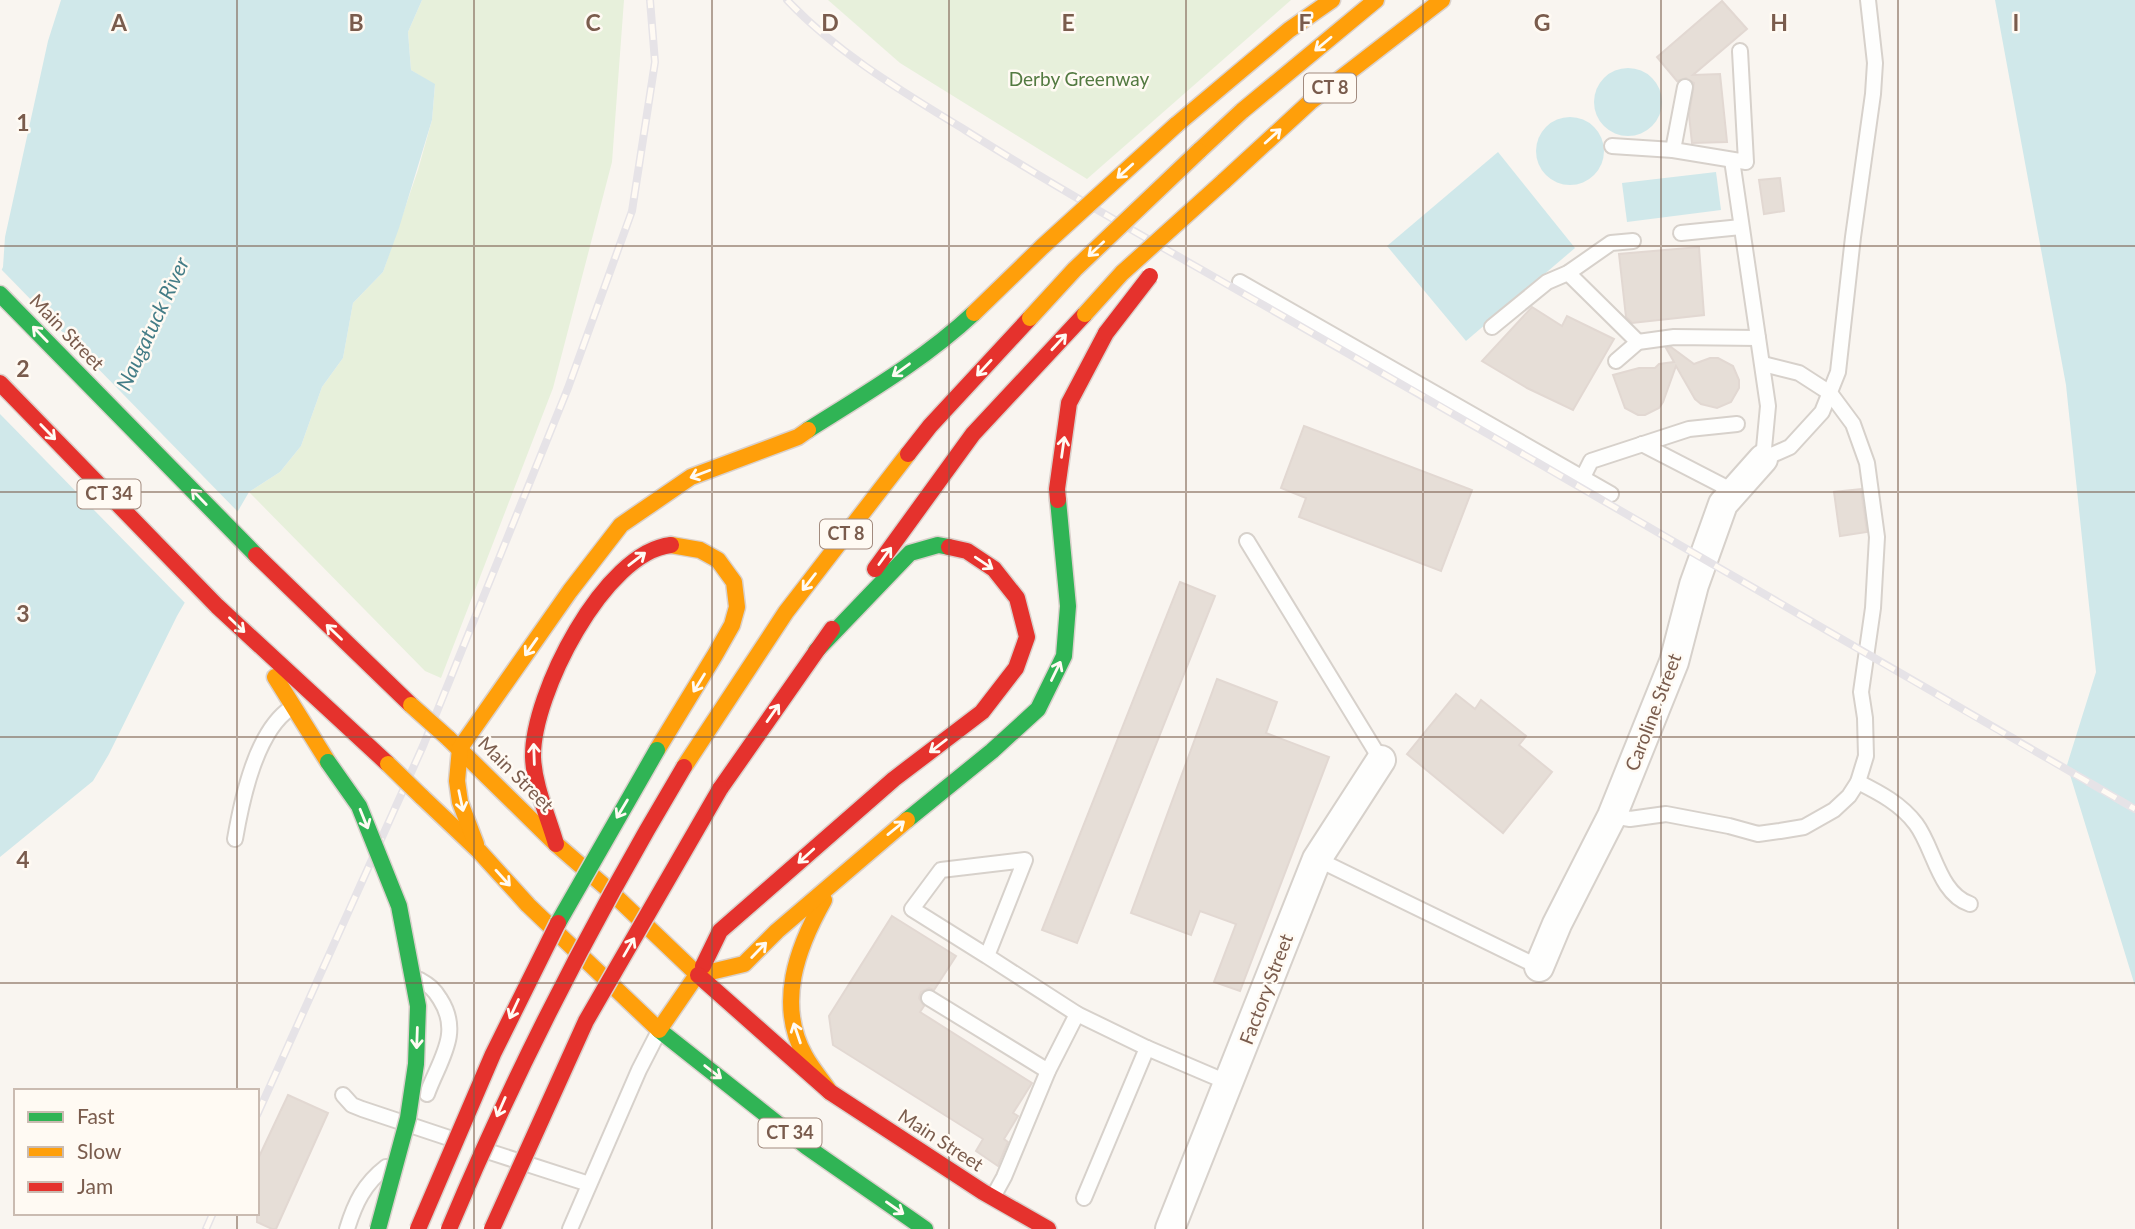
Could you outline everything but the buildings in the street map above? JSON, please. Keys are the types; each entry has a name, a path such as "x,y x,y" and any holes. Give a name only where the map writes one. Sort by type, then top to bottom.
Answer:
{"main road":[{"path":"479,851 460,802 454,743 621,525 691,477 798,437 955,331 1042,247 1176,125 1289,30 1332,0"},
{"name":"CT 8","path":"449,1229 545,1013 625,865 684,767 786,612 930,426 1075,269 1242,111 1376,0"},
{"name":"CT 8","path":"492,1229 586,1021 720,789 816,651 974,434 1122,273 1311,102 1442,0"},
{"path":"698,975 744,964 777,931 879,842 992,751 1038,709 1064,656 1068,606 1057,489 1069,403 1106,333 1223,182"},
{"name":"Main Street","path":"0,294 246,546 454,743 556,844 698,975 830,1092 992,1198 1048,1229"},
{"name":"CT 34","path":"0,383 217,606 479,851 528,905 659,1030 807,1147 925,1229"},
{"path":"418,1229 457,1134 524,988 601,844 709,668 737,610 738,592 733,579 723,564 710,553 691,546 673,544 641,554 603,595 581,625 544,695 535,724 533,756 538,784 556,844"},
{"path":"659,1030 698,975 720,931 894,779 982,712 1016,668 1027,637 1017,598 994,569 967,551 938,545 910,554 816,651"},
{"path":"257,645 292,707 359,806 399,905 418,1006 416,1064 408,1118 378,1229"},
{"path":"830,1092 804,1054 793,1027 789,1001 791,979 804,939 823,901 845,873"}],"street":[{"name":"Caroline Street","path":"1539,967 1557,924 1612,816 1674,662 1694,585 1723,504 1763,459"},
{"name":"Factory Street","path":"1170,1229 1317,859 1381,760"}],"lane":[{"path":"1732,160 1768,406 1763,459 1790,447 1822,412 1838,372 1873,94 1875,63 1868,0"},
{"path":"1612,146 1673,150 1746,162 1740,51"},
{"path":"1673,150 1685,87"},
{"path":"1681,233 1741,227"},
{"path":"1492,327 1547,282 1568,273 1611,243 1633,241"},
{"path":"1568,273 1638,342"},
{"path":"1240,282 1611,494"},
{"path":"1616,361 1638,342 1674,337 1758,338"},
{"path":"1612,816 1630,819 1666,814 1758,834 1780,831 1804,827 1834,810 1849,796 1858,782 1866,757 1861,692 1873,608 1877,537 1867,463 1853,424 1830,393 1799,373 1763,364"},
{"path":"1583,477 1591,461 1689,429 1737,424"},
{"path":"1642,444 1733,491"},
{"path":"1247,541 1381,760"},
{"path":"235,839 240,809 264,736 279,716 292,707"},
{"path":"1858,782 1883,795 1906,813 1928,844 1952,893 1970,904"},
{"path":"1317,859 1539,967"},
{"path":"986,956 1025,860 941,870 912,909 1077,1014 1229,1083"},
{"path":"347,1229 356,1200 372,1178 420,1137 451,1026 445,1007 432,986 403,973 394,973"},
{"path":"929,998 1048,1072"},
{"path":"992,1198 1077,1014"},
{"path":"570,1229 659,1030"},
{"path":"1084,1198 1147,1048"},
{"path":"343,1095 352,1105 420,1137 589,1184"}],"green space":[{"path":"422,0 624,0 612,162 553,388 441,678 425,671 249,492 280,472 301,446 322,387 343,358 353,303 383,272 432,120 435,85 411,70 408,32"},
{"name":"Derby Greenway","path":"828,0 1291,0 1087,179 900,63"}],"water":[{"name":"Naugatuck River","path":"61,0 422,0 408,32 411,70 435,84 432,120 383,272 353,303 343,358 322,387 301,446 280,472 249,492 177,616 93,781 0,857 0,273 3,267 5,237 48,41"},
{"path":"1995,0 2135,0 2135,986 2067,765 2096,672 2066,385"},
{"path":"1628,68 1641,71 1652,78 1659,89 1662,102 1659,115 1652,126 1641,133 1628,136 1615,133 1604,126 1597,115 1594,102 1597,89 1604,78 1615,71"},
{"path":"1570,117 1583,120 1594,127 1601,138 1604,151 1601,164 1594,175 1583,182 1570,185 1557,182 1546,175 1539,164 1536,151 1539,138 1546,127 1557,120"},
{"path":"1498,152 1575,248 1466,341 1387,246"},
{"path":"1716,172 1721,210 1627,222 1622,183"}],"pier":[{"path":"0,268 240,514 187,605 0,414"}],"railway":[{"path":"259,1111 423,746 568,388 632,211 655,62 650,0"},
{"path":"787,0 827,37 872,71 1044,178 2135,809"},
{"path":"206,1229 212,1215"}],"traffic: fast":[{"path":"0,294 256,555"},
{"path":"808,430 915,361 974,313"},
{"path":"907,820 992,751 1038,709 1064,656 1068,606 1058,500"},
{"path":"816,651 910,553 938,545 949,547"},
{"path":"558,923 657,750"},
{"path":"328,762 359,806 399,906 418,1006 416,1064 408,1118 378,1229"},
{"path":"659,1030 807,1147 925,1229"}],"traffic: slow":[{"path":"1176,125 1289,30 1332,0"},
{"path":"1199,151 1242,111 1376,0"},
{"path":"1223,182 1310,102 1442,0"},
{"path":"974,313 1176,125"},
{"path":"1030,318 1075,269 1199,151"},
{"path":"1085,314 1122,273 1223,182"},
{"path":"476,844 460,802 457,781 460,748 570,591 621,525 691,477 798,437 808,430"},
{"path":"684,767 786,612 908,454"},
{"path":"657,750 732,625 737,607 734,582 718,560 700,550 671,545"},
{"path":"275,677 328,762"},
{"path":"411,705 448,738"},
{"path":"448,738 556,844 698,975"},
{"path":"388,764 421,796"},
{"path":"421,796 479,851 528,905 659,1030 703,966"},
{"path":"698,975 744,964 777,931 907,820"},
{"path":"824,900 798,957 791,996 796,1036 808,1061 830,1092"}],"traffic: jam":[{"path":"1106,333 1150,276"},
{"path":"875,569 973,434 1085,314"},
{"path":"908,454 930,426 1030,318"},
{"path":"1058,500 1057,489 1069,403 1106,333"},
{"path":"0,383 217,606 388,764"},
{"path":"556,844 539,790 533,757 536,730 545,699 576,630 598,599 621,572 646,554 671,545"},
{"path":"703,966 720,931 894,779 982,712 1016,668 1027,637 1017,598 994,569 967,551 949,547"},
{"path":"256,555 411,705"},
{"path":"720,789 832,629"},
{"path":"449,1229 501,1110 558,994 684,767"},
{"path":"492,1229 586,1021 720,789"},
{"path":"418,1229 493,1054 558,923"},
{"path":"698,975 830,1092 983,1192 1048,1229"}]}
